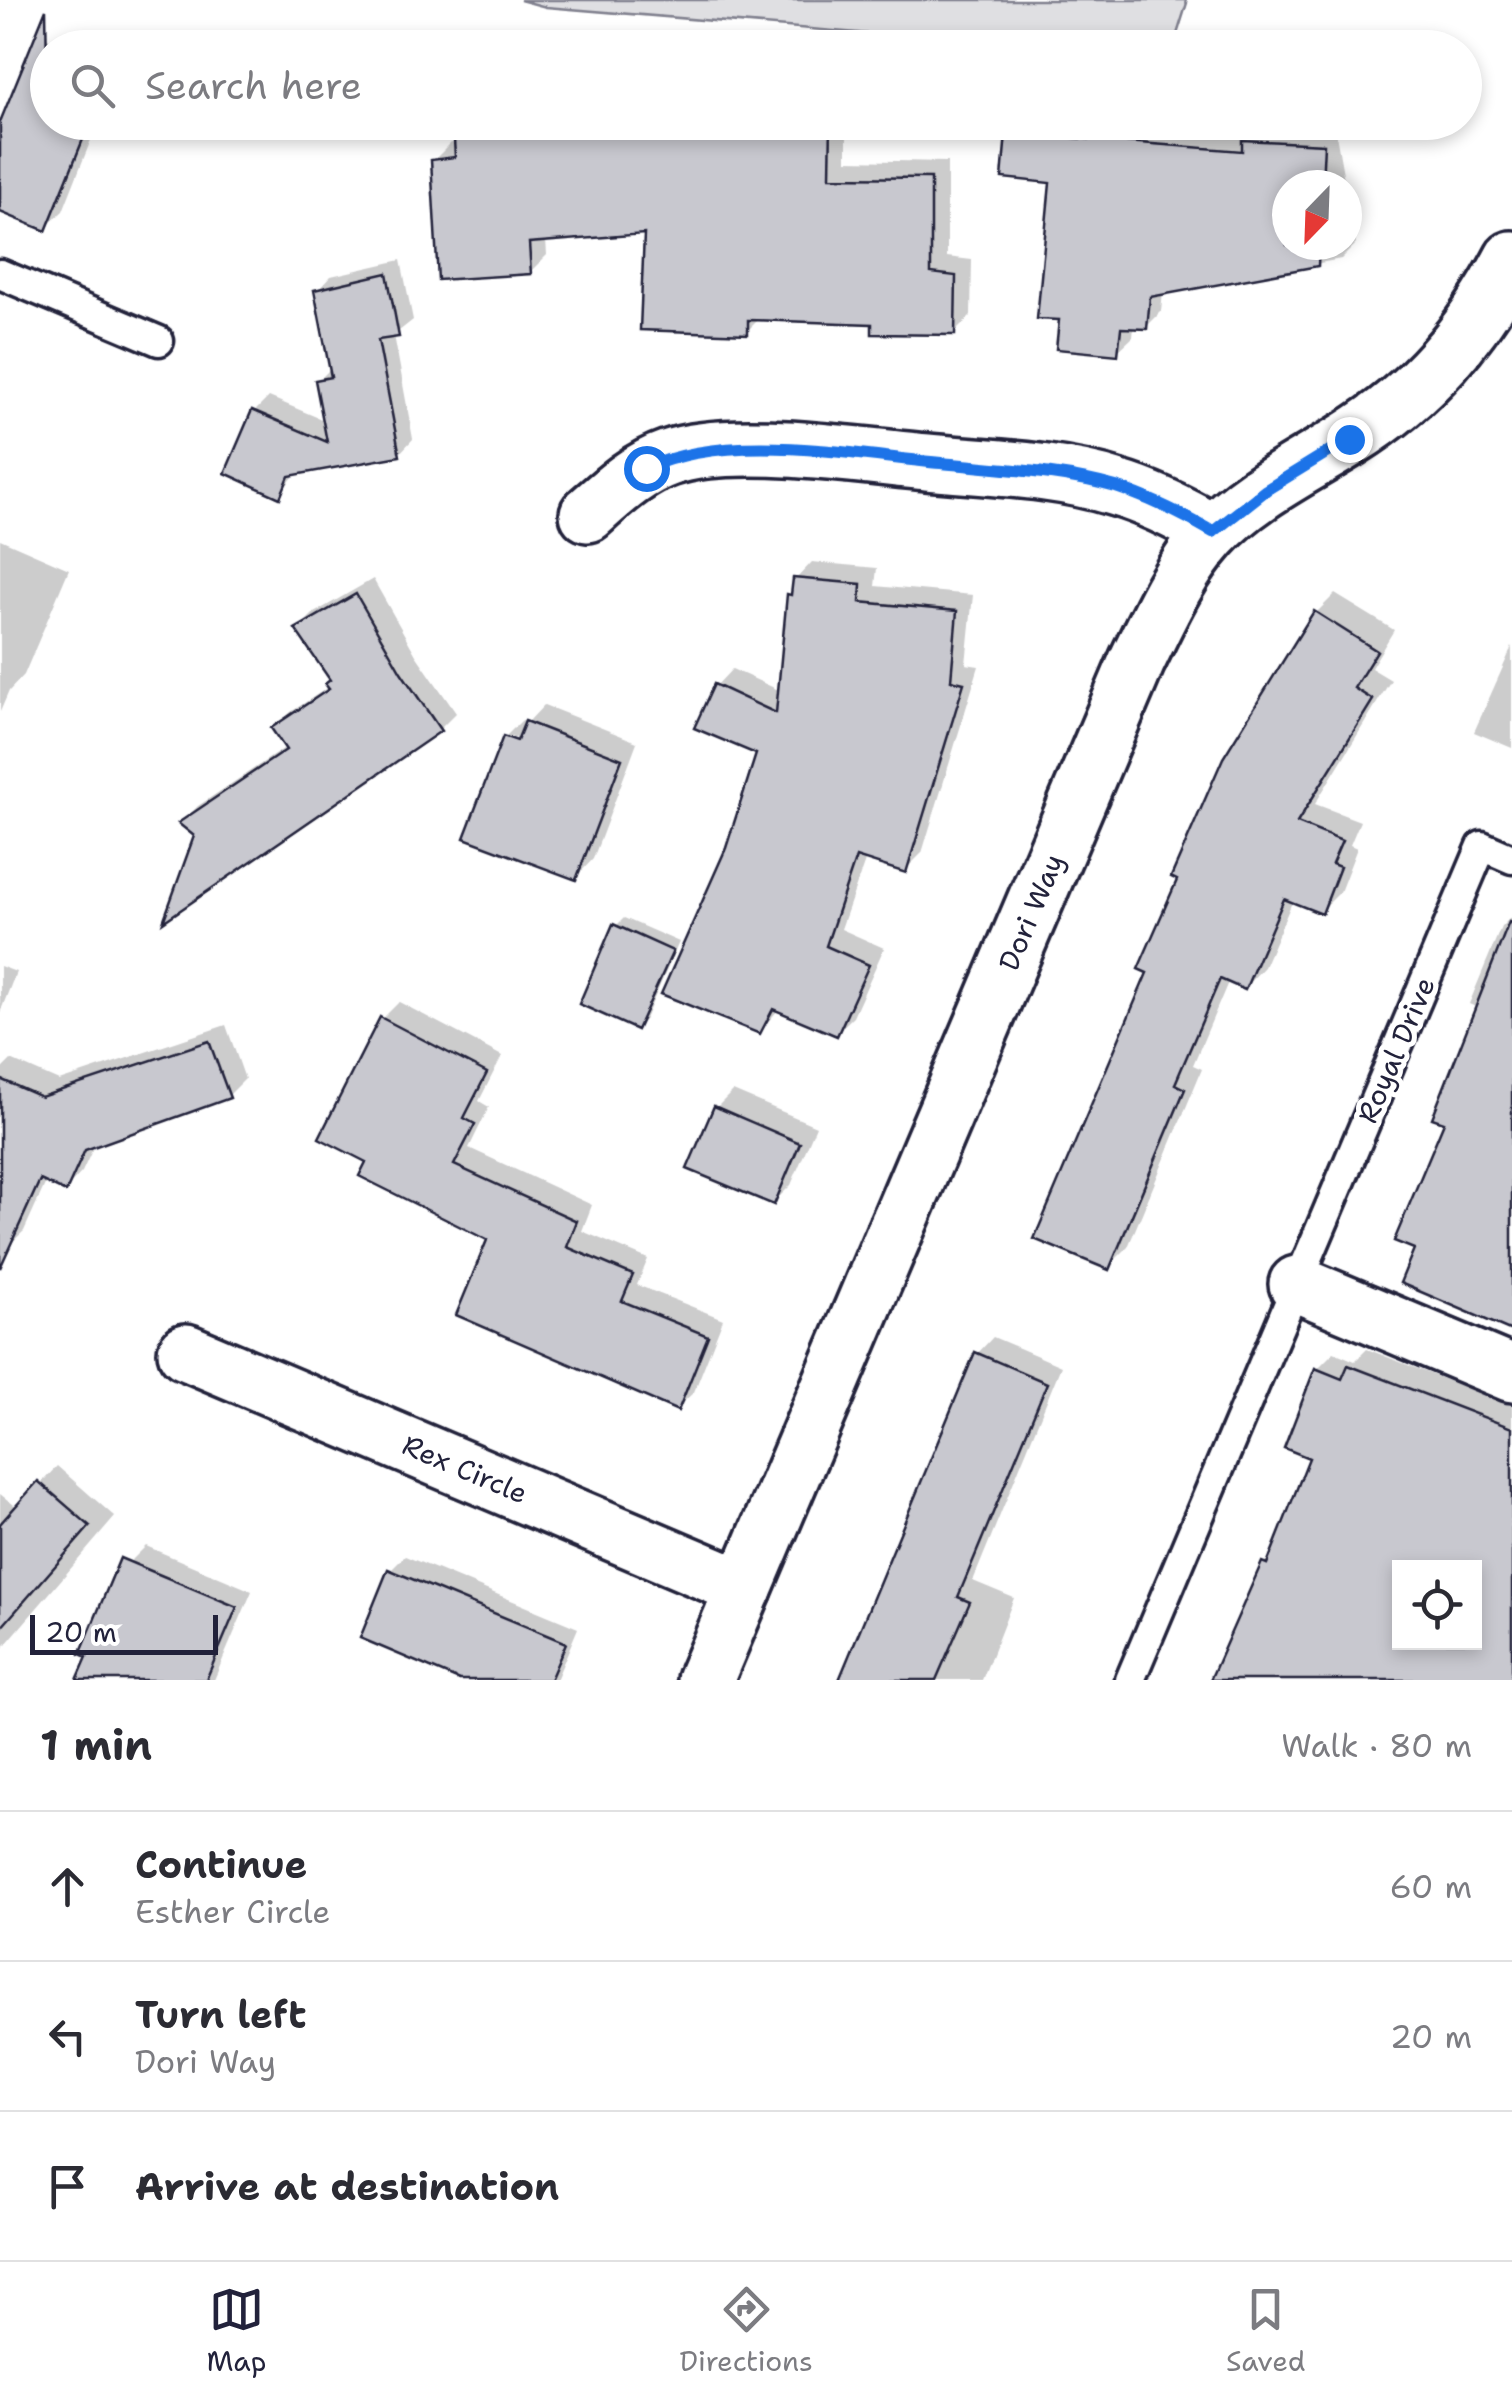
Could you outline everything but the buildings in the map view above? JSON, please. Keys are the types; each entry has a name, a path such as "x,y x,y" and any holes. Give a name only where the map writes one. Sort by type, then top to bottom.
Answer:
{"street":[{"name":"Dori Way","path":"704,1680 1138,661 1177,583 1213,532 1266,490 1385,416 1416,391 1468,333 1512,259"},
{"path":"588,514 633,477 672,457 701,451 750,449 811,451 1048,474 1138,495 1213,532"},
{"path":"1297,1284 1512,1374"},
{"name":"Rex Circle","path":"186,1352 744,1588"}],"lane":[{"path":"0,274 159,341"},
{"name":"Royal Drive","path":"1130,1680 1482,846 1512,859"}],"shaded area":[{"path":"520,0 1187,3 1178,30 821,30 546,7"}],"route":[{"path":"646,468 701,451 750,449 811,451 1048,474 1113,486 1184,515 1213,532 1266,490 1349,439"}]}
